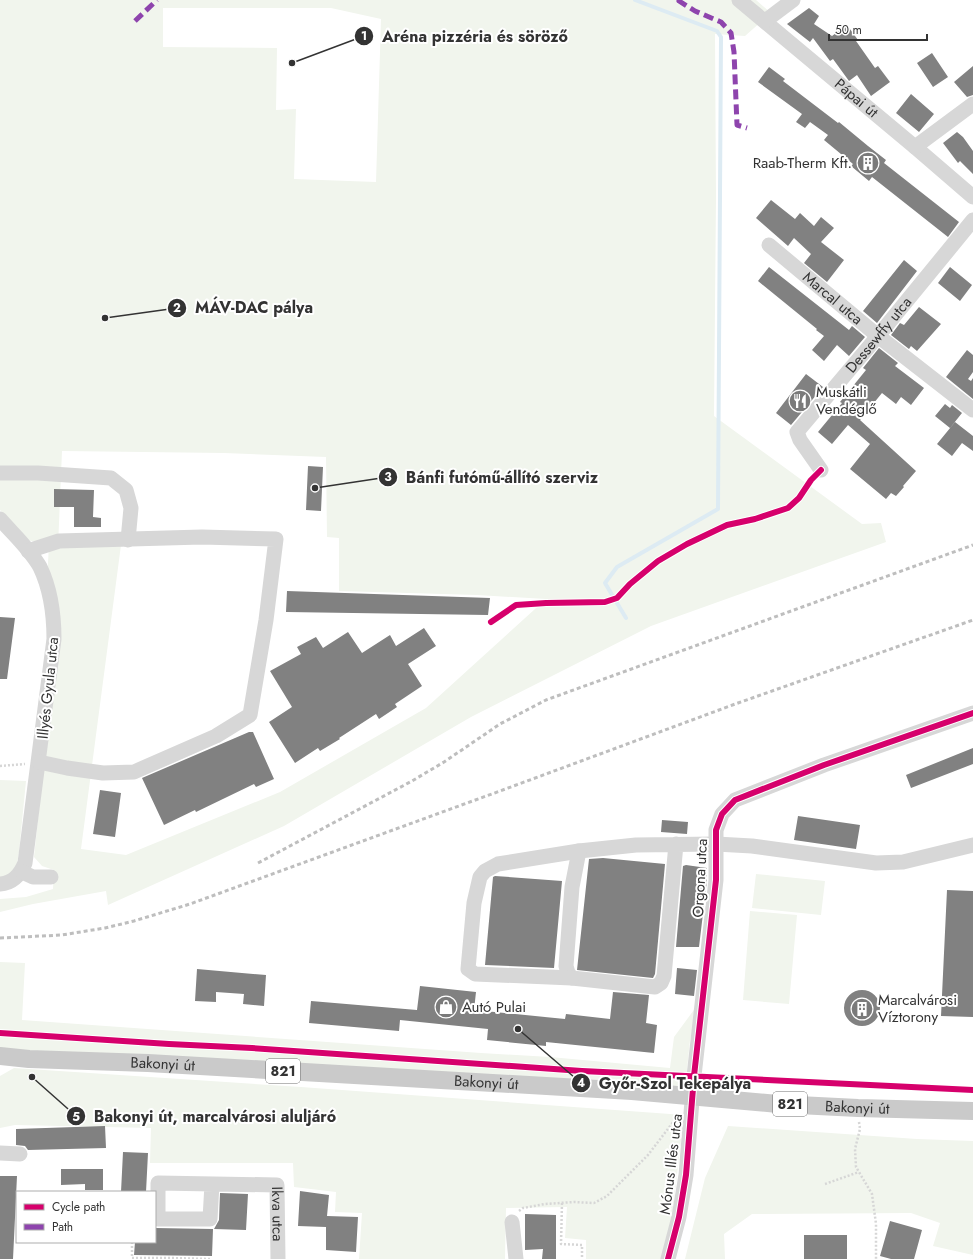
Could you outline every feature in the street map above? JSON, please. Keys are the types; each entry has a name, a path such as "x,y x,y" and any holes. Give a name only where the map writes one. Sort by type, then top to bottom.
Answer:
{"main road":[{"name":"Bakonyi út","path":"0,1056 408,1078 693,1096 778,1104 973,1111"}],"street":[{"name":"Pápai út","path":"739,0 973,197"},
{"path":"765,21 793,0"},
{"path":"915,147 973,104"},
{"name":"Dessewffy utca","path":"821,470 800,440 797,432 973,220"},
{"name":"Marcal utca","path":"769,245 878,336 973,410"},
{"path":"0,473 38,473 111,478 126,490 131,508 128,540"},
{"name":"Illyés Gyula utca","path":"0,519 28,550 39,566 51,599 54,619 54,639 39,762 27,853 22,872"},
{"path":"28,550 59,541 202,538 276,539 266,620 250,715 216,736 134,772 103,773 39,762"},
{"name":"Orgona utca","path":"693,1096 716,880 716,830 722,814 735,800 824,765 973,713"},
{"path":"676,844 664,976 661,983 655,987 572,978 475,974 468,969 474,903 480,877 485,871 498,864 579,851 636,845 676,844 752,846 876,863 903,862 973,845"},
{"path":"572,978 568,973 566,966 572,887 579,851"},
{"path":"0,884 15,879 22,872 33,877 51,877"},
{"name":"Mónus Illés utca","path":"668,1259 679,1217 686,1175 693,1096"},
{"path":"0,1153 20,1154"},
{"name":"Ikva utca","path":"212,1184 277,1185 278,1259"},
{"path":"512,1222 516,1259"}],"path":[{"path":"0,766 39,762"},
{"path":"512,1222 514,1214 523,1208 574,1202 594,1203 607,1196 623,1182 648,1155 693,1096"},
{"path":"858,1108 860,1129 855,1150 856,1167 872,1194 876,1224 876,1259"},
{"path":"825,1184 859,1172"},
{"path":"562,1203 561,1244 582,1245 582,1259"},
{"path":"132,1243 132,1258 210,1259"}],"shaded area":[{"path":"0,0 756,0 771,13 745,36 715,34 716,198 714,416 862,524 881,523 886,542 651,626 471,717 284,826 108,905 106,891 33,904 0,912 0,899 26,897 53,889 54,870 42,866 34,857 57,641 46,600 49,544 26,540 0,510","holes":["163,8 331,8 381,19 376,182 294,179 296,109 276,110 277,48 163,47","62,451 224,453 326,457 327,537 339,538 339,591 477,595 546,599 426,708 280,792 126,855 81,849 121,545 58,547"]},
{"path":"0,780 26,781 16,871 0,881"},
{"path":"756,874 825,881 821,915 752,908"},
{"path":"750,911 797,915 789,1004 743,1000"},
{"path":"0,962 25,963 22,1020 550,1057 670,1068 674,1037 699,1003 690,1040 686,1091 0,1051"},
{"path":"14,1068 684,1115 670,1235 662,1259 586,1259 586,1240 565,1238 567,1207 506,1208 505,1259 359,1259 362,1213 335,1212 336,1192 294,1187 293,1163 150,1163 151,1128 15,1125 0,1128 0,1076"},
{"path":"728,1126 917,1139 973,1141 973,1255 933,1246 940,1223 911,1213 752,1214 724,1234 725,1259 685,1259 705,1178"}],"building":[{"path":"809,8 819,16 814,24 832,36 847,25 875,68 878,66 890,82 871,96 857,75 849,81 833,59 830,61 813,38 810,42 787,24"},
{"path":"932,53 948,77 933,87 917,63"},
{"path":"973,66 973,95 967,97 954,82"},
{"path":"769,67 785,79 783,81 838,123 839,122 886,160 884,163 959,222 948,237 872,177 869,181 851,166 853,164 824,140 828,135 810,122 805,128 796,122 802,114 758,82"},
{"path":"911,94 934,114 919,132 896,113"},
{"path":"957,132 963,137 973,151 973,174 960,161 958,163 943,143"},
{"path":"771,200 795,219 800,213 814,226 821,217 834,228 821,242 844,260 827,282 804,263 811,254 794,238 788,246 756,218"},
{"path":"904,260 917,271 877,323 863,311"},
{"path":"769,267 849,330 852,326 865,337 849,356 837,345 824,361 812,350 824,336 758,281"},
{"path":"950,267 972,285 960,301 938,283"},
{"path":"919,307 941,324 917,351 911,346 909,349 891,335 900,323 904,325"},
{"path":"879,348 898,363 895,366 924,388 911,405 901,397 896,404 882,393 860,420 916,471 896,496 891,493 886,499 850,469 870,444 848,425 832,444 818,432 842,403 840,402 866,370 863,368"},
{"path":"967,350 973,355 973,372 968,379 971,381 973,378 973,399 946,377"},
{"name":"Muskátli Vendéglő","path":"806,374 823,387 791,425 776,413"},
{"path":"945,404 950,408 952,405 962,413 950,428 935,416"},
{"path":"955,422 973,436 973,451 962,443 952,456 937,444"},
{"path":"308,466 323,467 321,511 306,510"},
{"path":"54,489 94,490 93,517 101,518 101,527 74,527 74,507 54,507"},
{"path":"287,591 490,598 488,615 286,612"},
{"path":"0,617 15,618 7,679 0,679"},
{"path":"424,628 436,646 408,664 422,686 395,704 397,707 379,719 376,714 339,738 340,739 320,751 318,748 295,763 269,722 292,707 270,671 301,654 297,647 316,637 323,648 348,632 362,653 390,635 396,646"},
{"path":"249,732 253,732 274,779 256,787 254,784 196,812 195,810 164,825 142,778"},
{"path":"973,748 973,764 911,788 906,775"},
{"path":"100,790 121,793 115,837 93,834"},
{"path":"798,816 860,825 856,849 794,840"},
{"path":"662,820 688,822 687,834 661,832"},
{"path":"603,858 665,864 655,974 653,978 577,970 589,859"},
{"path":"686,865 707,868 707,880 699,947 676,947 683,866"},
{"path":"493,877 562,881 554,968 485,965"},
{"path":"947,890 973,891 973,1017 941,1016"},
{"path":"677,968 697,970 694,996 675,994"},
{"path":"197,969 266,975 264,1006 243,1004 244,994 216,992 216,1002 195,1001"},
{"path":"420,986 476,992 474,1010 565,1019 566,1014 610,1019 613,992 649,995 646,1023 657,1025 654,1053 546,1042 546,1046 487,1040 488,1029 400,1020 399,1031 309,1023 311,1001 417,1010"},
{"name":"Marcalvárosi Víztorony","path":"866,990 875,995 879,1001 879,1015 875,1021 866,1026 858,1026 849,1021 845,1015 844,1004 849,995 855,991"},
{"path":"105,1126 106,1148 28,1150 25,1146 16,1145 16,1129"},
{"path":"123,1152 148,1153 146,1191 121,1191"},
{"path":"61,1169 103,1169 103,1190 85,1190 85,1184 61,1185"},
{"path":"0,1176 17,1176 13,1259 0,1259"},
{"path":"300,1191 329,1195 327,1216 358,1217 356,1252 326,1250 326,1227 298,1226"},
{"path":"220,1193 248,1194 246,1230 214,1229 219,1220"},
{"path":"525,1214 556,1215 556,1259 542,1259 543,1249 525,1250"},
{"path":"890,1221 922,1230 914,1259 891,1259 880,1256"},
{"path":"156,1228 213,1229 212,1256 134,1255 135,1243 156,1243"},
{"path":"804,1235 847,1235 847,1259 804,1259"}],"waterway":[{"path":"626,618 605,583 617,567 718,509 721,37 717,31 635,0"}],"railway":[{"path":"258,863 412,781 444,762 500,724 546,700 973,545"},
{"path":"0,938 62,935 105,928 190,904 738,703 973,620"}],"marked path":[{"path":"135,21 157,0"},
{"path":"680,0 679,1 695,11 721,22 731,33 734,52 737,125 747,128"}],"cycle path":[{"path":"491,622 516,605 605,602 617,598 630,584 658,561 687,544 727,525 755,519 788,508 799,498 811,480 821,470"},
{"path":"668,1259 679,1217 686,1175 694,1076 716,880 716,830 722,814 735,800 824,765 973,713"},
{"path":"0,1033 252,1048 582,1071 973,1090"}],"place":[{"name":"Aréna pizzéria és söröző","path":"292,63"},
{"name":"Raab-Therm Kft.","path":"868,163"},
{"name":"MÁV-DAC pálya","path":"105,318"},
{"name":"Muskátli Vendéglő","path":"800,401"},
{"name":"Bánfi futómű-állító szerviz","path":"315,488"},
{"name":"Autó Pulai","path":"446,1007"},
{"name":"Marcalvárosi Víztorony","path":"862,1009"},
{"name":"Győr-Szol Tekepálya","path":"518,1029"},
{"name":"Bakonyi út, marcalvárosi aluljáró","path":"32,1077"}]}
